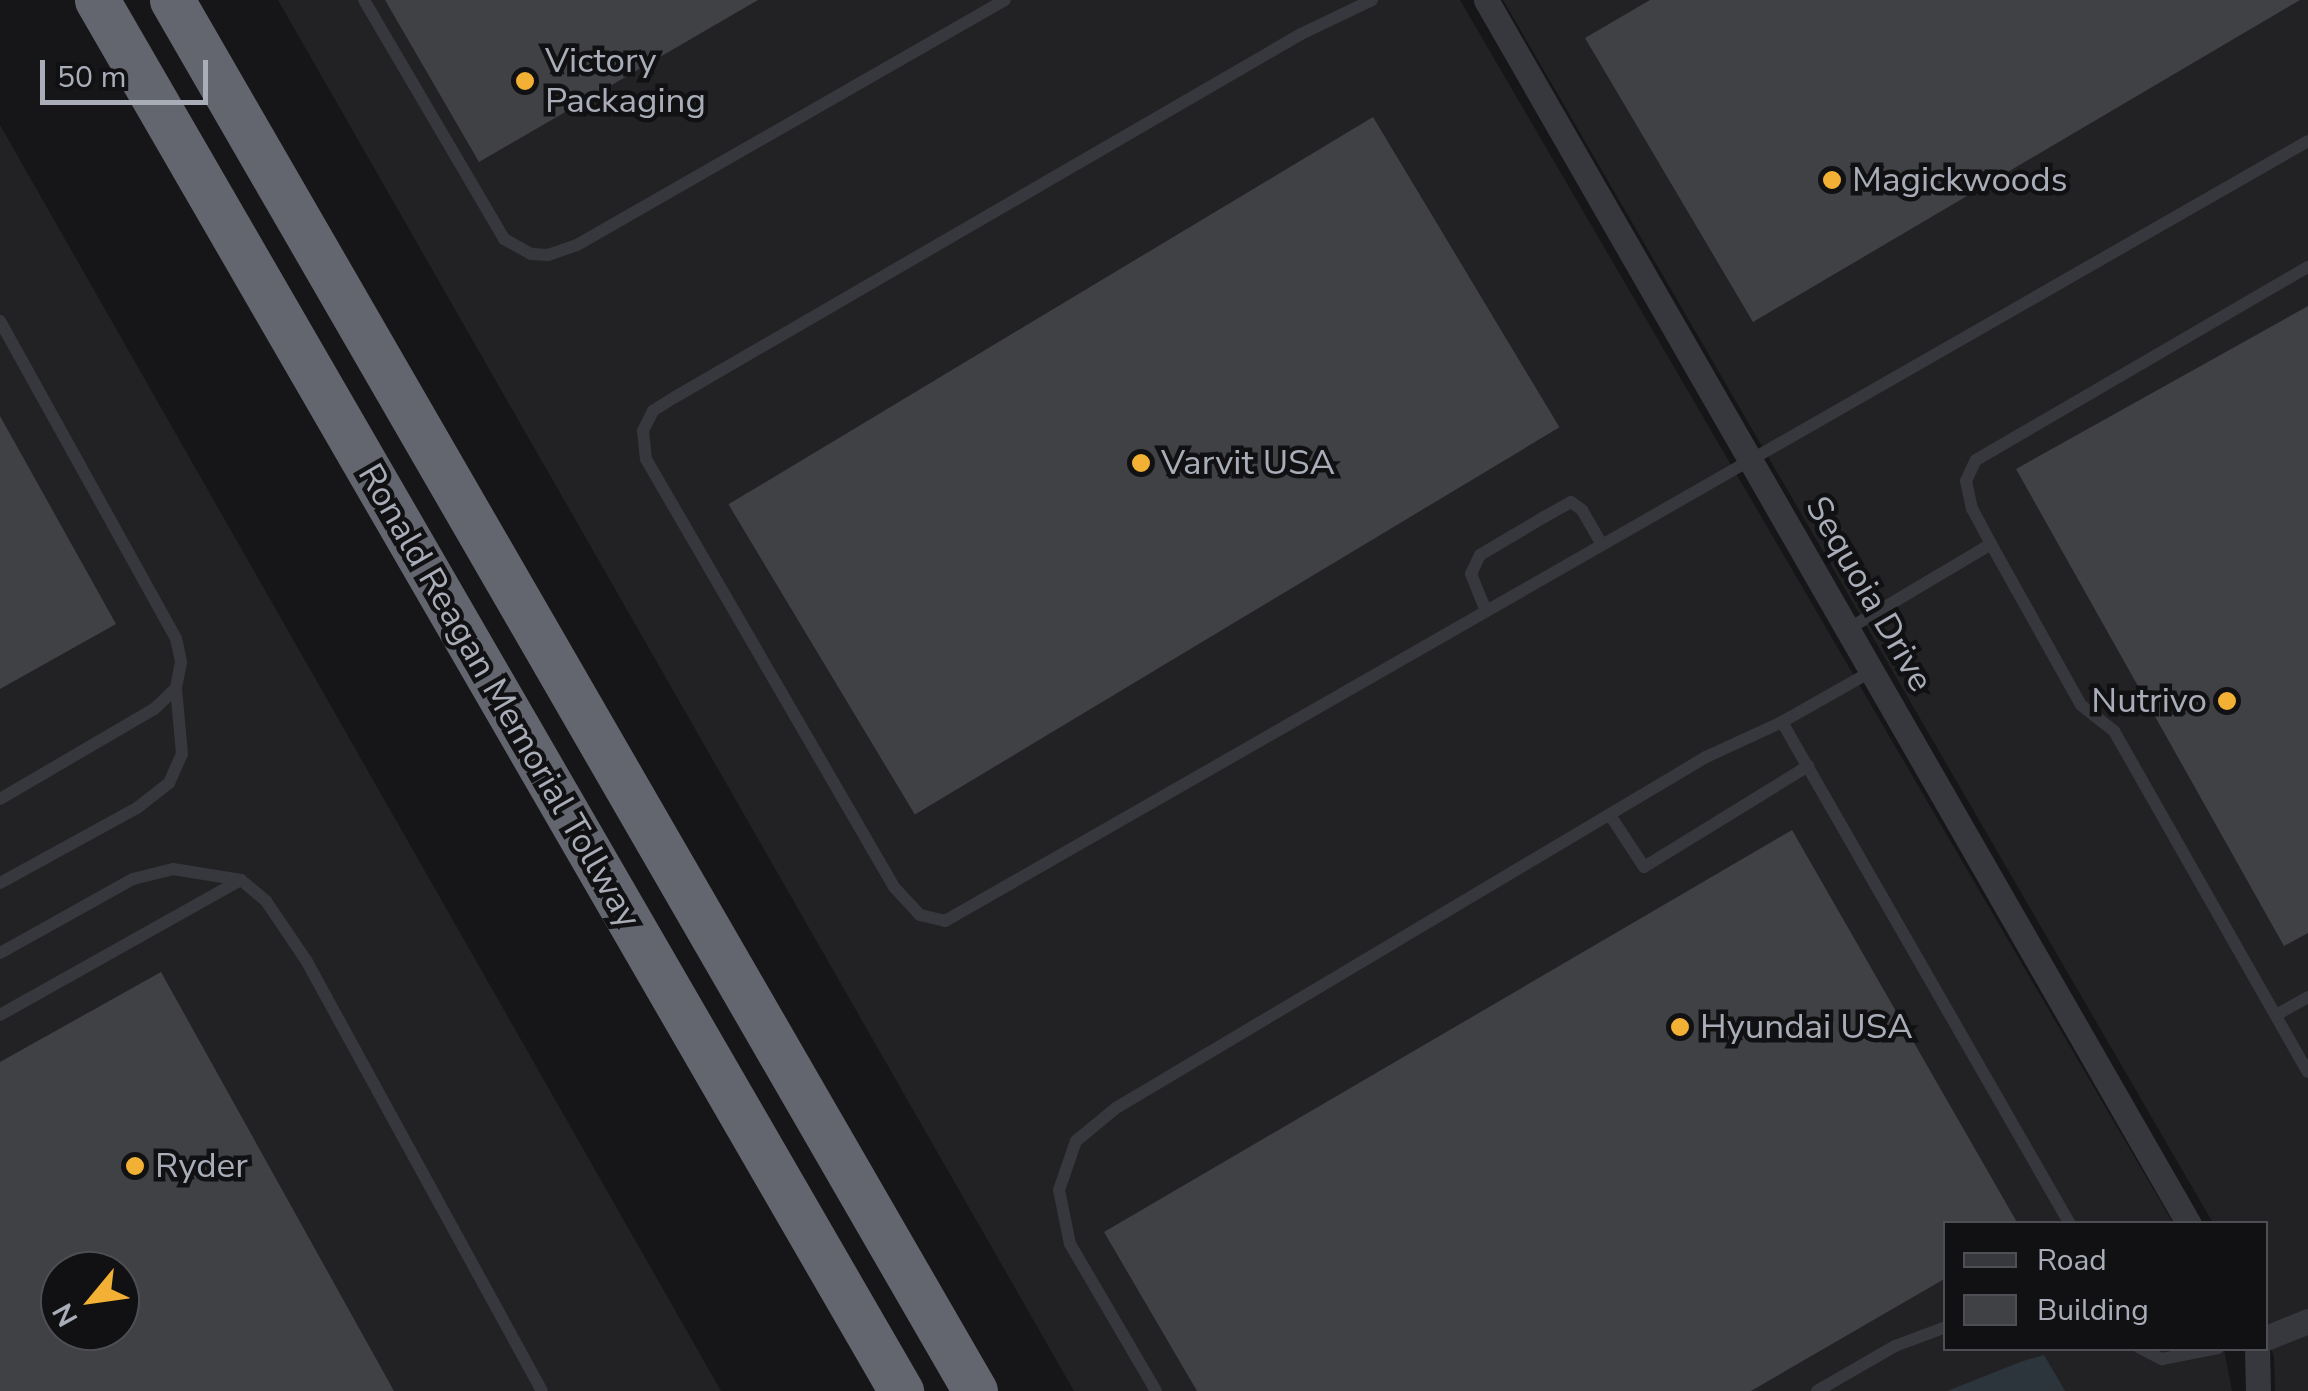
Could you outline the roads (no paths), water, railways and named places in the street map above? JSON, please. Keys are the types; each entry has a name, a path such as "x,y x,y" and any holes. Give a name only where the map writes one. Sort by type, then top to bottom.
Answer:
{"highway":[{"name":"Ronald Reagan Memorial Tollway","path":"97,0 901,1391"},
{"name":"Ronald Reagan Memorial Tollway","path":"172,0 975,1391"}],"street":[{"name":"Sequoia Drive","path":"1486,0 2188,1221"},
{"path":"2268,1337 2308,1322"},
{"path":"2257,1351 2258,1391"}],"lane":[{"path":"364,0 504,239 531,254 548,255 577,245 1005,0"},
{"path":"1372,0 1285,43 653,411 643,431 646,459 894,887 920,915 945,921 1602,544 1753,462 2308,140"},
{"path":"2308,267 1976,460 1966,481 1972,508 2081,704 2114,731 2308,1072"},
{"path":"0,321 176,638 181,662 176,688 182,754 169,783 137,808 0,884"},
{"path":"1486,611 1470,574 1480,555 1544,517 1571,502 1582,510 1602,544"},
{"path":"1848,628 1992,544"},
{"path":"1156,1391 1070,1244 1059,1190 1076,1141 1116,1108 1706,757 1782,722 1872,670"},
{"path":"0,799 154,709 176,688"},
{"path":"1782,722 2068,1221"},
{"path":"1610,814 1644,867 1808,766"},
{"path":"0,953 133,878 174,869 242,880 266,901 306,960 542,1391"},
{"path":"0,1014 242,880"},
{"path":"2276,1015 2308,997"},
{"path":"1817,1391 1894,1346 1943,1328"},
{"path":"2146,1351 2162,1360 2204,1351"}],"place":[{"name":"Victory Packaging","path":"525,81"},
{"name":"Magickwoods","path":"1832,180"},
{"name":"Varvit USA","path":"1141,463"},
{"name":"Nutrivo","path":"2227,701"},
{"name":"Hyundai USA","path":"1680,1027"},
{"name":"Ryder","path":"135,1166"}]}
